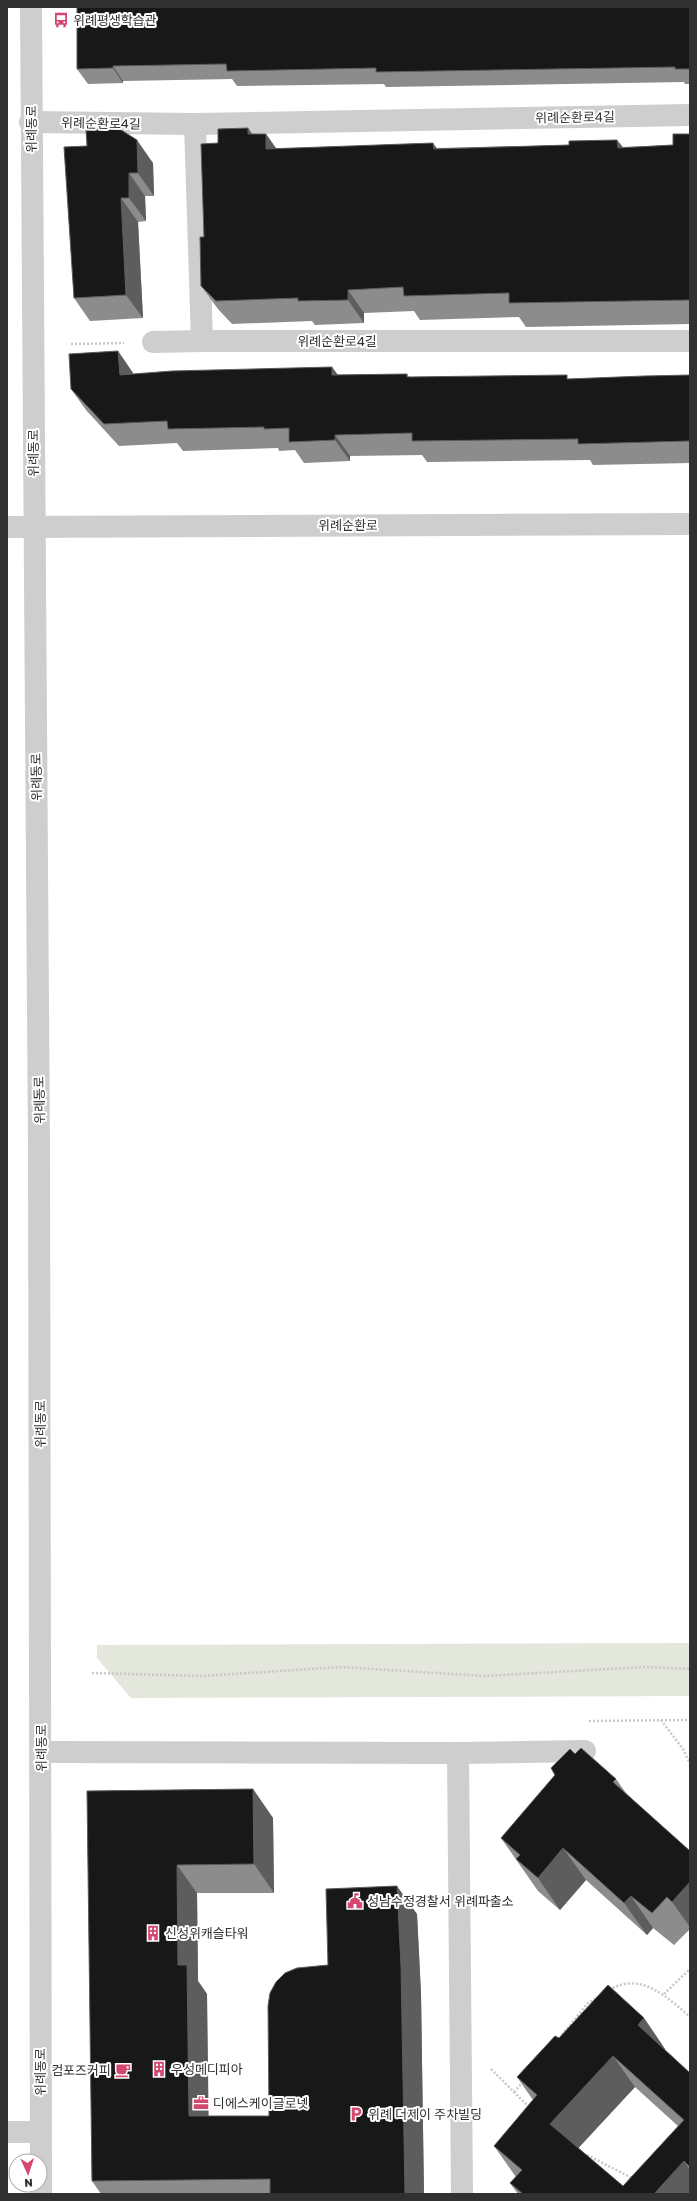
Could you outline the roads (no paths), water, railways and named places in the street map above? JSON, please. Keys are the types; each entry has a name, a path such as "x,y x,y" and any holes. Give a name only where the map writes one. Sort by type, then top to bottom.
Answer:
{"street":[{"name":"위례동로","path":"31,11 30,122 33,527 40,1150 42,1752 41,2194"},
{"name":"위례순환로4길","path":"30,122 195,124 690,115"},
{"path":"195,124 202,342"},
{"name":"위례순환로4길","path":"153,342 690,341"},
{"name":"위례순환로","path":"7,527 690,524"},
{"path":"42,1752 585,1751"},
{"path":"458,1752 462,2040 462,2194"},
{"path":"7,2132 40,2132"}],"place":[{"name":"위례평생학습관","path":"61,20"},
{"name":"성남수정경찰서 위례파출소","path":"355,1901"},
{"name":"신성위캐슬타워","path":"153,1933"},
{"name":"우성메디피아","path":"159,2069"},
{"name":"컴포즈커피","path":"123,2070"},
{"name":"디에스케이글로넷","path":"201,2103"},
{"name":"위례 더제이 주차빌딩","path":"356,2114"}]}
